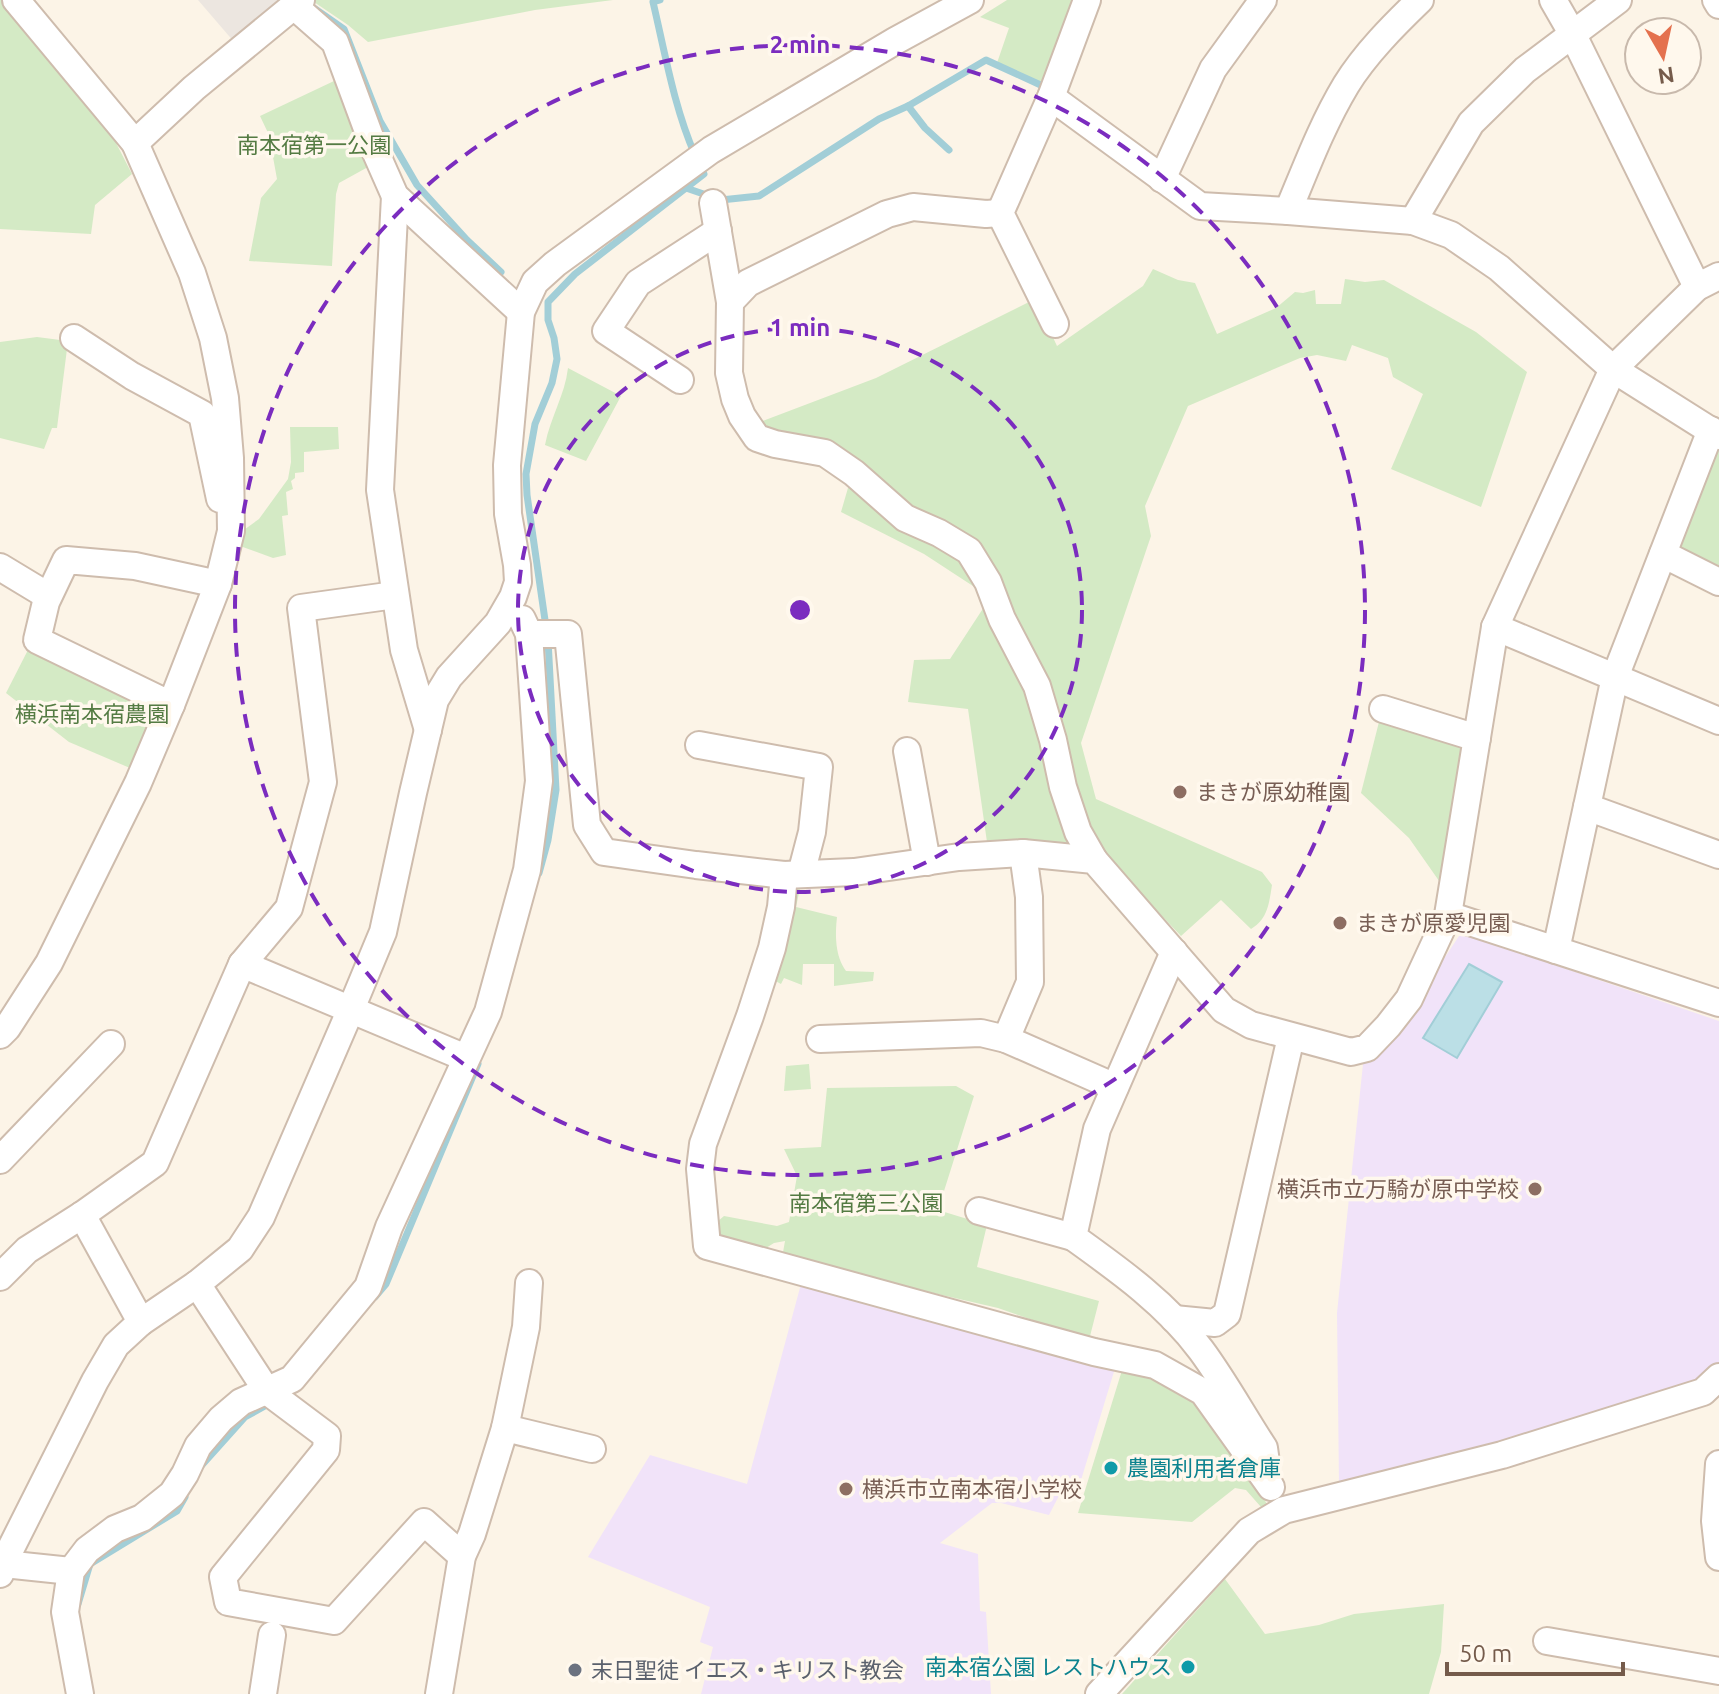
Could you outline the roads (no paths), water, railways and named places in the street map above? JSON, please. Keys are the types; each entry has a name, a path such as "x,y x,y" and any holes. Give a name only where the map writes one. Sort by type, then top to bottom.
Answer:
{"street":[{"path":"0,1035 49,963 138,783 218,584 231,531 225,398 213,338 192,273 135,143 16,0"},
{"path":"71,1571 2,1569 116,1345 141,1322 197,1284 240,1249 261,1217 383,932 435,700 449,677 498,623 513,597 518,582 508,514 507,465 521,312 535,282 699,158 970,0"},
{"path":"1000,213 1051,97 1087,0"},
{"path":"1162,179 1213,69 1263,0"},
{"path":"1288,211 1317,138 1347,83 1391,28 1420,0"},
{"path":"713,203 730,302 729,373 742,416 757,438 825,453 854,473 905,518 969,551 988,582 1002,619 1037,686 1063,787 1078,832 1094,860 1224,1010 1251,1025 1351,1052 1367,1048 1409,999 1448,915 1495,627 1613,369 1708,282 1553,0"},
{"path":"1413,221 1471,123 1525,70 1618,0"},
{"path":"135,143 194,88 298,3 335,42 395,196 521,312"},
{"path":"1051,97 1200,206 1413,221 1451,235 1499,268 1613,369 1715,433 1615,677 1556,950"},
{"path":"395,196 380,490 404,650 428,730"},
{"path":"730,302 748,283 887,214 913,207 1000,213"},
{"path":"1000,213 1055,324"},
{"path":"680,380 606,331 638,283 718,231"},
{"path":"74,338 132,376 202,414 218,490 231,531"},
{"path":"1663,554 1719,582"},
{"path":"171,705 37,640 48,596 66,560 135,566 218,584"},
{"path":"0,567 48,596"},
{"path":"0,1277 27,1250 155,1163 242,964 289,908 323,782 301,608 395,595"},
{"path":"80,1694 65,1612 71,1571 87,1550 115,1529 142,1518 172,1494 198,1446 221,1419 241,1402 292,1379 368,1287 389,1227 488,1012 527,870 539,781 542,634 513,597"},
{"path":"1495,627 1719,721"},
{"path":"542,634 568,634 587,825 604,852 793,874 854,872 959,857 1023,853 1094,860"},
{"path":"1383,709 1477,738"},
{"path":"699,745 819,767 812,832 781,907 772,948 750,1016 703,1144 700,1169 707,1246 1063,1344 1155,1365 1203,1392 1278,1498"},
{"path":"907,751 927,862"},
{"path":"1587,807 1719,855"},
{"path":"1006,1039 1030,982 1029,897 1023,853"},
{"path":"1448,915 1719,1003"},
{"path":"1073,1237 1097,1129 1174,952"},
{"path":"242,964 466,1058"},
{"path":"820,1039 981,1033 1006,1039 1115,1087"},
{"path":"1174,1319 1215,1323 1227,1314 1291,1037"},
{"path":"0,1160 111,1044"},
{"path":"979,1211 1073,1237 1134,1281 1174,1319 1201,1349 1264,1448 1278,1498"},
{"path":"82,1215 141,1322"},
{"path":"439,1694 462,1556 472,1534 505,1428 526,1327 529,1283"},
{"path":"197,1284 267,1391 327,1436 326,1450 223,1577 228,1602 334,1621 424,1522 462,1556"},
{"path":"1099,1694 1278,1498 1502,1455 1703,1392 1719,1377"},
{"path":"505,1428 592,1449"},
{"path":"1719,1464 1715,1521 1719,1557"},
{"path":"263,1694 272,1635"},
{"path":"1547,1641 1719,1671"}],"water":[{"path":"1469,964 1502,982 1457,1058 1423,1038"}],"waterway":[{"path":"660,0 653,2 666,60 681,118 695,155"},
{"path":"314,8 344,29 380,121 417,185 501,272"},
{"path":"686,188 721,200 759,196 879,119 908,106 986,60 1045,87"},
{"path":"908,106 925,128 949,150"},
{"path":"546,627 526,474 535,424 552,383 557,359 548,320 548,302 575,274 704,174 700,166"},
{"path":"539,873 556,790 548,640"},
{"path":"375,1297 386,1284 478,1064"},
{"path":"202,1465 245,1417 272,1402"},
{"path":"78,1604 90,1564 177,1511 185,1497"}],"place":[{"name":"まきが原幼稚園","path":"1180,792"},
{"name":"まきが原愛児園","path":"1340,923"},
{"name":"横浜市立万騎が原中学校","path":"1535,1189"},
{"name":"農園利用者倉庫","path":"1111,1468"},
{"name":"横浜市立南本宿小学校","path":"846,1489"},
{"name":"南本宿公園 レストハウス","path":"1188,1667"},
{"name":"末日聖徒 イエス・キリスト教会","path":"575,1670"}],"park label":[{"name":"南本宿第一公園","path":"314,145"},
{"name":"横浜南本宿農園","path":"92,714"},
{"name":"南本宿第三公園","path":"866,1203"}]}
